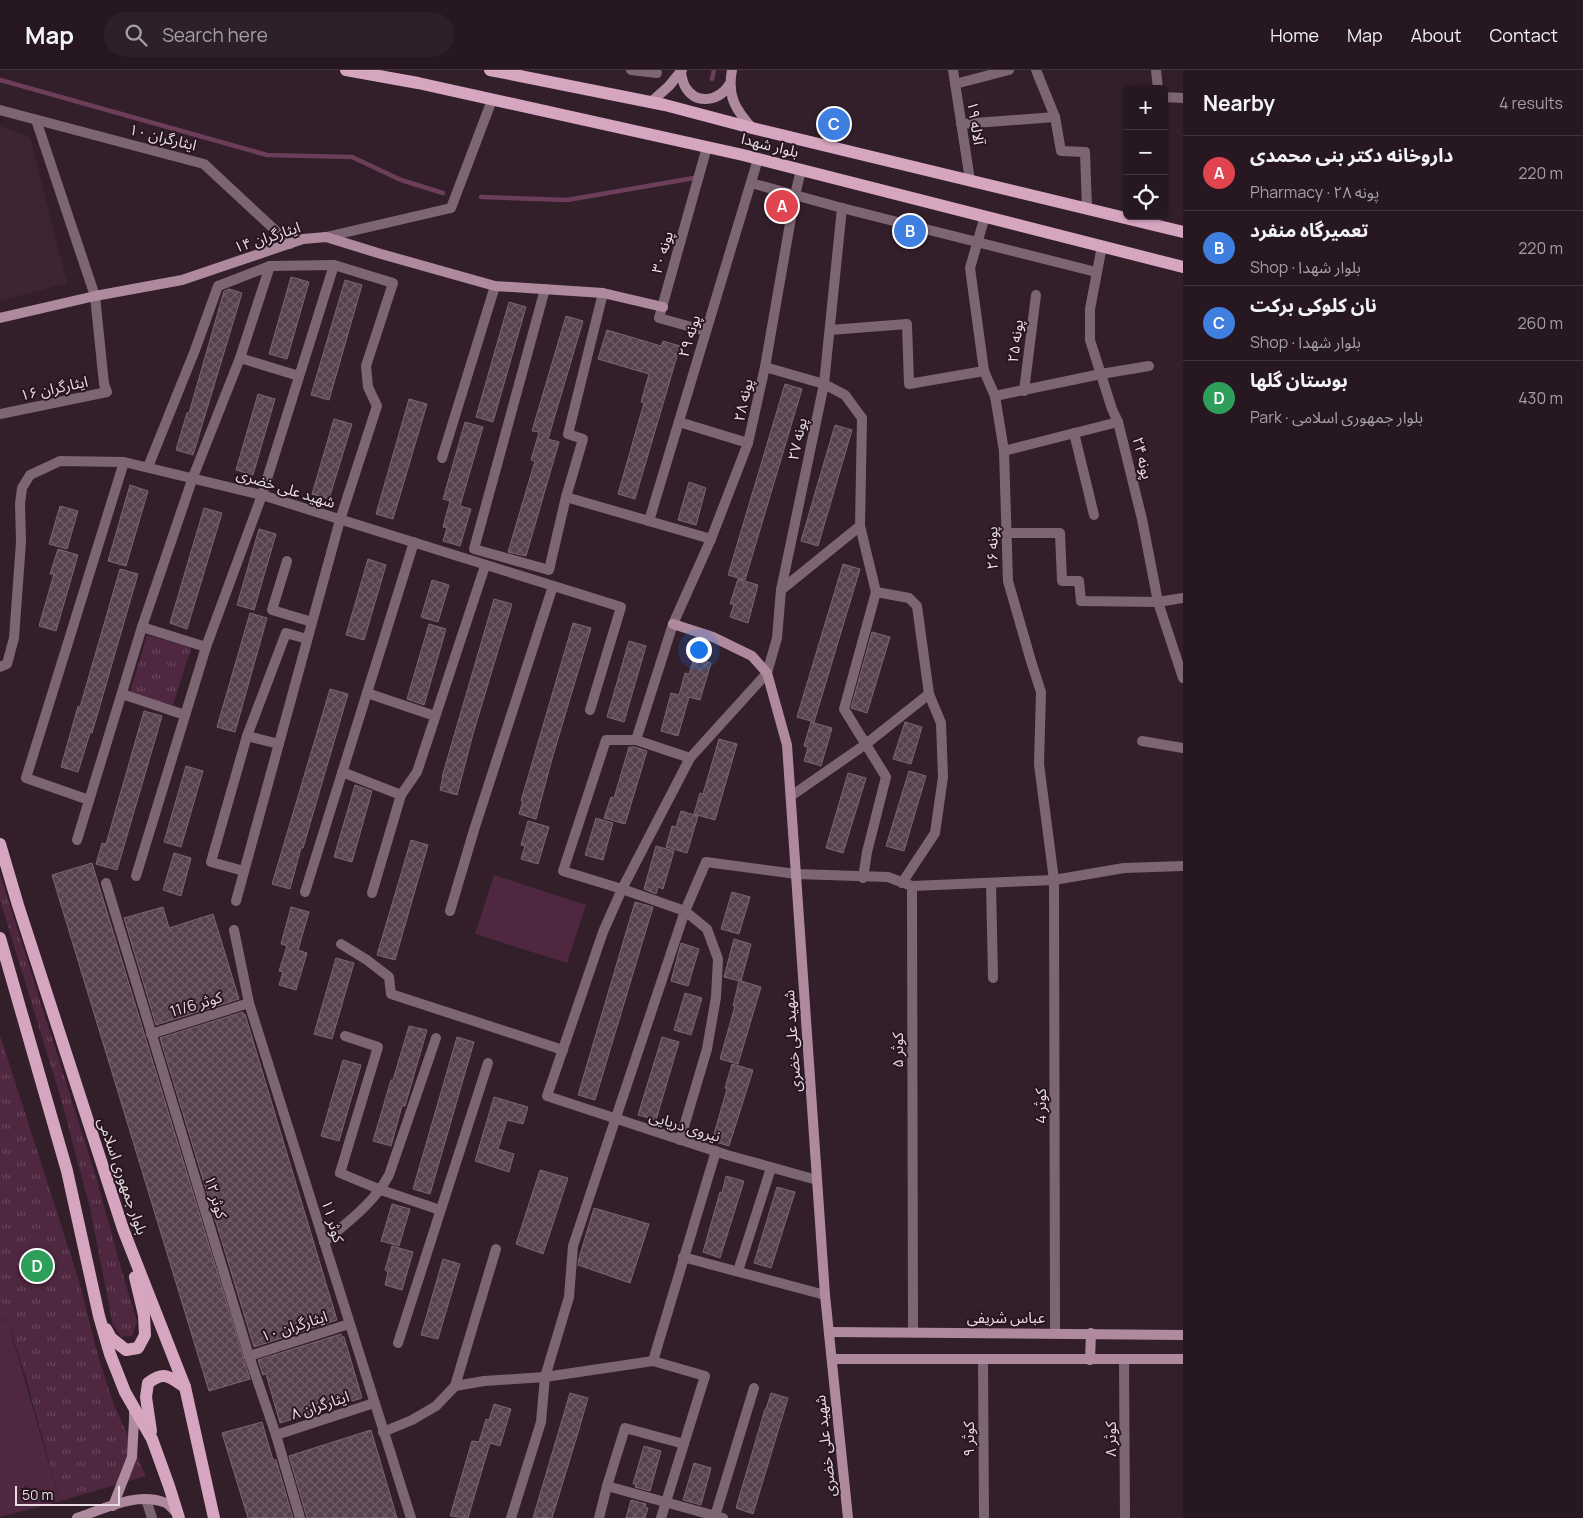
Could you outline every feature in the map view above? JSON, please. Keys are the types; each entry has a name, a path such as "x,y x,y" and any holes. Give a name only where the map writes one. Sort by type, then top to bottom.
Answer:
{"main road":[{"name":"بلوار شهدا","path":"346,70 418,83 707,147 1183,266"},
{"name":"بلوار شهدا","path":"490,70 651,102 1183,232"},
{"name":"بلوار جمهوری اسلامی","path":"0,844 123,1229 185,1387 214,1518"},
{"path":"0,938 67,1171 99,1316 110,1354 126,1392 152,1439"},
{"path":"99,1316 111,1338 126,1350 138,1348 146,1335 144,1315 123,1229"},
{"path":"178,1516 152,1439 146,1397 148,1383 157,1375 167,1375 185,1387"}],"street":[{"path":"632,70 657,73"},
{"path":"732,70 729,85 735,106 752,128"},
{"name":"آلاله ۱۹","path":"953,70 970,180"},
{"path":"955,84 1009,70"},
{"path":"1036,70 1055,117 1061,151 1085,152 1087,208"},
{"path":"1156,70 1158,85"},
{"path":"651,102 682,71"},
{"path":"682,71 686,88 694,96 712,99 720,96 729,85"},
{"path":"1168,97 1183,98"},
{"path":"326,236 451,208 492,100"},
{"name":"ایثارگران ۱۰","path":"0,110 204,164 290,244"},
{"path":"961,124 1055,117"},
{"path":"36,120 95,296"},
{"name":"پونه ۳۰","path":"663,307 707,147"},
{"name":"پونه ۲۹","path":"649,522 758,159"},
{"name":"پونه ۲۸","path":"636,740 673,624 711,539 748,443 765,367 801,170"},
{"path":"751,183 977,243 1096,272"},
{"name":"پونه ۲۷","path":"767,673 777,638 781,590 824,384 842,208"},
{"name":"پونه ۲۶","path":"985,216 970,268 984,371 995,396 1004,451 1008,581 1030,661 1041,692 1039,764 1054,880"},
{"name":"ایثارگران ۱۴","path":"0,318 95,296 182,280 303,239 326,236 381,254 496,286 603,293 663,307"},
{"name":"پونه ۲۴","path":"1102,246 1090,309 1090,340 1118,422 1142,519 1158,602 1183,678"},
{"path":"136,876 206,647 262,495 334,265"},
{"path":"148,467 195,350 218,286 270,266 334,265 393,283 366,366 368,387 377,406 340,520 236,901"},
{"path":"77,840 142,627 193,477 240,358 270,266"},
{"path":"442,458 496,286"},
{"path":"545,289 474,549 549,570 566,498 583,439 568,434 603,293"},
{"name":"ایثارگران ۱۶","path":"0,414 107,392 104,384 95,296"},
{"name":"پونه ۲۵","path":"1024,391 1036,296"},
{"path":"663,307 659,318 706,331"},
{"path":"830,330 907,324 910,384 984,371"},
{"path":"240,358 299,376"},
{"path":"995,396 1149,366"},
{"path":"765,367 824,384 845,394 862,418 860,526 876,592 844,709 886,777 867,852 863,878"},
{"path":"679,422 748,443"},
{"path":"1004,451 1118,422"},
{"path":"1074,433 1094,515"},
{"name":"شهید علی خضری","path":"0,668 7,664 14,638 21,542 20,504 22,488 30,475 60,460 124,462 262,495 621,607 590,710"},
{"path":"89,800 26,778 124,462"},
{"path":"566,498 711,539"},
{"path":"781,590 860,526"},
{"path":"1007,533 1060,533 1062,580 1079,581 1081,601 1158,602 1183,598"},
{"path":"305,892 414,542"},
{"path":"287,561 272,610 312,622"},
{"path":"372,893 401,795 417,772 485,566"},
{"path":"450,911 474,830 553,586"},
{"path":"876,592 909,598 917,606 929,694 941,723 943,777 935,833 907,884"},
{"name":"شهید علی خضری","path":"673,624 713,637 752,656 767,673 787,745 825,1295 848,1518"},
{"path":"142,627 206,647"},
{"path":"244,871 211,862 247,736 286,632 307,638"},
{"path":"341,944 389,977 391,994 563,1050 603,932 622,889 690,758 767,673"},
{"path":"367,693 435,716"},
{"path":"122,694 185,715"},
{"path":"791,796 866,744 929,694"},
{"path":"247,736 279,744"},
{"path":"680,1140 707,1049 716,996 718,958 707,929 685,911 563,871 606,740 636,740 690,758"},
{"path":"1142,740 1183,748"},
{"path":"342,772 401,795"},
{"path":"511,1518 541,1422 544,1377 569,1297 573,1246 685,911 706,862 796,874 863,878 888,877 907,884 1054,880 1124,868 1183,866"},
{"name":"کوثر 4","path":"1054,880 1055,1332"},
{"path":"991,883 993,978"},
{"name":"کوثر ۱۲","path":"106,884 300,1518"},
{"name":"کوثر ۵","path":"907,884 913,1332"},
{"name":"کوثر ۱۱","path":"234,930 249,1003 411,1518"},
{"name":"کوثر 11/6","path":"151,1034 249,1003"},
{"path":"345,1036 378,1047 340,1173 381,1190 440,1210"},
{"path":"324,1242 350,1221 381,1190 389,1175 436,1038"},
{"name":"نیروی دریایی","path":"563,1050 546,1096 680,1140 817,1180"},
{"path":"398,1343 488,1063"},
{"path":"653,1361 716,1151"},
{"path":"738,1271 771,1168"},
{"path":"383,1432 412,1420 436,1406 455,1386 496,1249"},
{"path":"683,1257 825,1295"},
{"name":"ایثارگران ۱۰","path":"249,1356 349,1324"},
{"name":"عباس شریفی","path":"829,1332 1055,1332 1183,1335"},
{"path":"1090,1360 1091,1333"},
{"path":"832,1359 1183,1359"},
{"name":"کوثر ۹","path":"983,1360 984,1518"},
{"name":"کوثر ۸","path":"1124,1360 1125,1518"},
{"path":"455,1386 484,1381 544,1377 653,1361 705,1376 661,1518"},
{"path":"607,1486 719,1517 754,1388"},
{"name":"ایثارگران ۸","path":"276,1436 374,1404"},
{"path":"113,1506 132,1457 133,1406"},
{"path":"599,1518 625,1428 684,1444"},
{"path":"77,1518 136,1499 146,1499 167,1504 178,1516"},
{"path":"146,1499 152,1518"}],"shaded area":[{"path":"0,126 30,137 67,283 0,301"}],"green space":[{"path":"147,635 191,648 173,705 130,692"},
{"path":"0,874 96,1177 137,1321 132,1336 121,1337 113,1325 90,1208 61,1099 0,900"},
{"path":"494,875 586,905 567,963 475,934"},
{"path":"0,1035 79,1281 98,1356 113,1403 146,1476 60,1501 26,1378 7,1319 0,1320"},
{"path":"7,1319 60,1501 0,1517 0,1321"}],"building":[{"path":"291,277 309,282 287,359 269,354"},
{"path":"345,280 362,285 329,400 311,395"},
{"path":"229,289 242,293 193,455 176,450 187,413 189,413 224,291"},
{"path":"509,302 526,307 493,422 476,417"},
{"path":"566,316 583,321 548,439 559,442 526,556 508,552 535,461 531,460 539,432 532,431"},
{"path":"607,330 661,346 663,341 680,346 635,499 618,494 644,403 641,402 649,374 598,359"},
{"path":"785,384 802,389 745,580 728,575"},
{"path":"258,394 275,399 253,475 236,470"},
{"path":"409,399 427,404 393,519 376,514"},
{"path":"334,419 352,424 329,499 312,494"},
{"path":"465,422 483,427 460,506 471,509 460,546 443,541 447,528 443,527 450,501 443,499"},
{"path":"835,425 852,430 818,546 801,541"},
{"path":"689,482 706,488 696,525 678,520"},
{"path":"130,485 148,491 126,566 108,561"},
{"path":"60,506 78,511 67,549 49,544"},
{"path":"204,508 222,513 187,629 170,623"},
{"path":"259,529 276,534 254,610 237,605"},
{"path":"58,549 78,555 56,631 39,626 54,574 50,574"},
{"path":"368,559 386,565 364,640 346,635"},
{"path":"843,564 860,569 814,722 797,717"},
{"path":"120,569 138,574 92,733 90,733 78,772 61,767"},
{"path":"738,579 758,585 748,623 730,617 734,604 730,604"},
{"path":"432,580 449,585 438,622 421,617"},
{"path":"494,599 512,604 473,734 457,795 440,790 442,777"},
{"path":"250,613 267,618 235,732 217,727"},
{"path":"573,623 591,628 536,819 519,814 523,801 521,801"},
{"path":"429,624 446,629 424,705 407,699"},
{"path":"872,632 890,637 867,713 851,708"},
{"path":"629,641 646,646 624,722 607,717"},
{"path":"694,658 711,663 700,700 689,697 678,736 661,731 671,693 679,695 685,673 689,674"},
{"path":"330,689 348,694 290,889 272,884"},
{"path":"144,711 162,716 117,870 96,864 102,843 106,844"},
{"path":"811,722 832,728 821,766 804,761 808,747 804,746"},
{"path":"905,722 922,727 911,764 893,759"},
{"path":"719,739 737,744 715,820 694,814 700,793 703,794"},
{"path":"629,747 647,751 625,824 604,818 611,797 614,798"},
{"path":"186,766 203,771 181,847 164,842"},
{"path":"909,771 926,776 904,851 886,846"},
{"path":"848,773 866,778 843,853 826,848"},
{"path":"355,785 372,791 352,862 334,857"},
{"path":"681,811 698,816 687,853 666,847 672,826 676,827"},
{"path":"596,818 613,823 603,860 585,855"},
{"path":"528,821 549,827 538,864 521,859 525,846 521,845"},
{"path":"411,840 428,845 395,960 377,955"},
{"path":"656,846 674,851 663,889 658,887 656,894 644,889"},
{"path":"174,853 191,858 181,896 163,890"},
{"path":"92,863 250,1379 209,1391 52,875"},
{"path":"732,892 750,897 739,934 721,929"},
{"path":"635,902 653,907 595,1100 578,1095"},
{"path":"163,907 169,928 213,914 239,999 156,1025 124,918"},
{"path":"291,907 309,912 298,950 307,953 296,990 279,985 283,972 279,971 287,946 281,944"},
{"path":"734,939 751,944 741,981 761,987 738,1064 720,1059 735,1006 733,1006 739,981 724,977"},
{"path":"681,943 699,949 688,986 671,981"},
{"path":"336,958 354,963 332,1039 314,1034"},
{"path":"685,993 702,998 691,1035 674,1030"},
{"path":"243,1012 337,1320 254,1347 160,1038"},
{"path":"409,1026 427,1030 405,1106 402,1106 391,1146 373,1141"},
{"path":"457,1037 474,1042 430,1194 413,1189"},
{"path":"662,1037 679,1042 656,1120 638,1115"},
{"path":"343,1060 361,1065 339,1141 321,1136"},
{"path":"732,1064 753,1070 729,1146 712,1141"},
{"path":"494,1097 528,1107 523,1124 507,1120 498,1149 514,1154 509,1172 475,1161"},
{"path":"540,1170 568,1178 543,1254 516,1244"},
{"path":"726,1176 744,1181 720,1258 703,1252"},
{"path":"777,1187 795,1192 771,1268 754,1263"},
{"path":"392,1204 410,1209 399,1246 381,1241"},
{"path":"594,1208 649,1224 630,1283 578,1265"},
{"path":"392,1246 413,1252 402,1290 385,1285 388,1272 385,1270"},
{"path":"443,1259 460,1264 438,1339 421,1335"},
{"path":"341,1334 344,1337 362,1398 280,1423 266,1374 263,1375 258,1360"},
{"path":"570,1393 588,1398 577,1436 552,1518 533,1518"},
{"path":"771,1393 788,1398 753,1514 736,1508"},
{"path":"494,1404 511,1409 500,1446 490,1443 468,1518 450,1516 472,1441 479,1442 486,1419 489,1420"},
{"path":"262,1422 273,1460 276,1460 293,1518 248,1518 222,1433"},
{"path":"371,1430 397,1518 307,1518 289,1456"},
{"path":"644,1446 661,1451 650,1491 635,1487 636,1484 633,1484"},
{"path":"694,1463 711,1468 701,1505 683,1500"},
{"path":"631,1500 646,1504 645,1507 648,1508 645,1518 626,1518"}],"waterway":[{"path":"712,79 714,70"},
{"path":"0,80 267,155 352,157 401,180 443,193"},
{"path":"481,197 567,200 694,178"}],"place":[{"name":"نان کلوکی برکت","path":"834,124"},
{"name":"داروخانه دکتر بنی محمدی","path":"782,206"},
{"name":"تعمیرگاه منفرد","path":"910,231"},
{"name":"بوستان گلها","path":"37,1266"}]}
